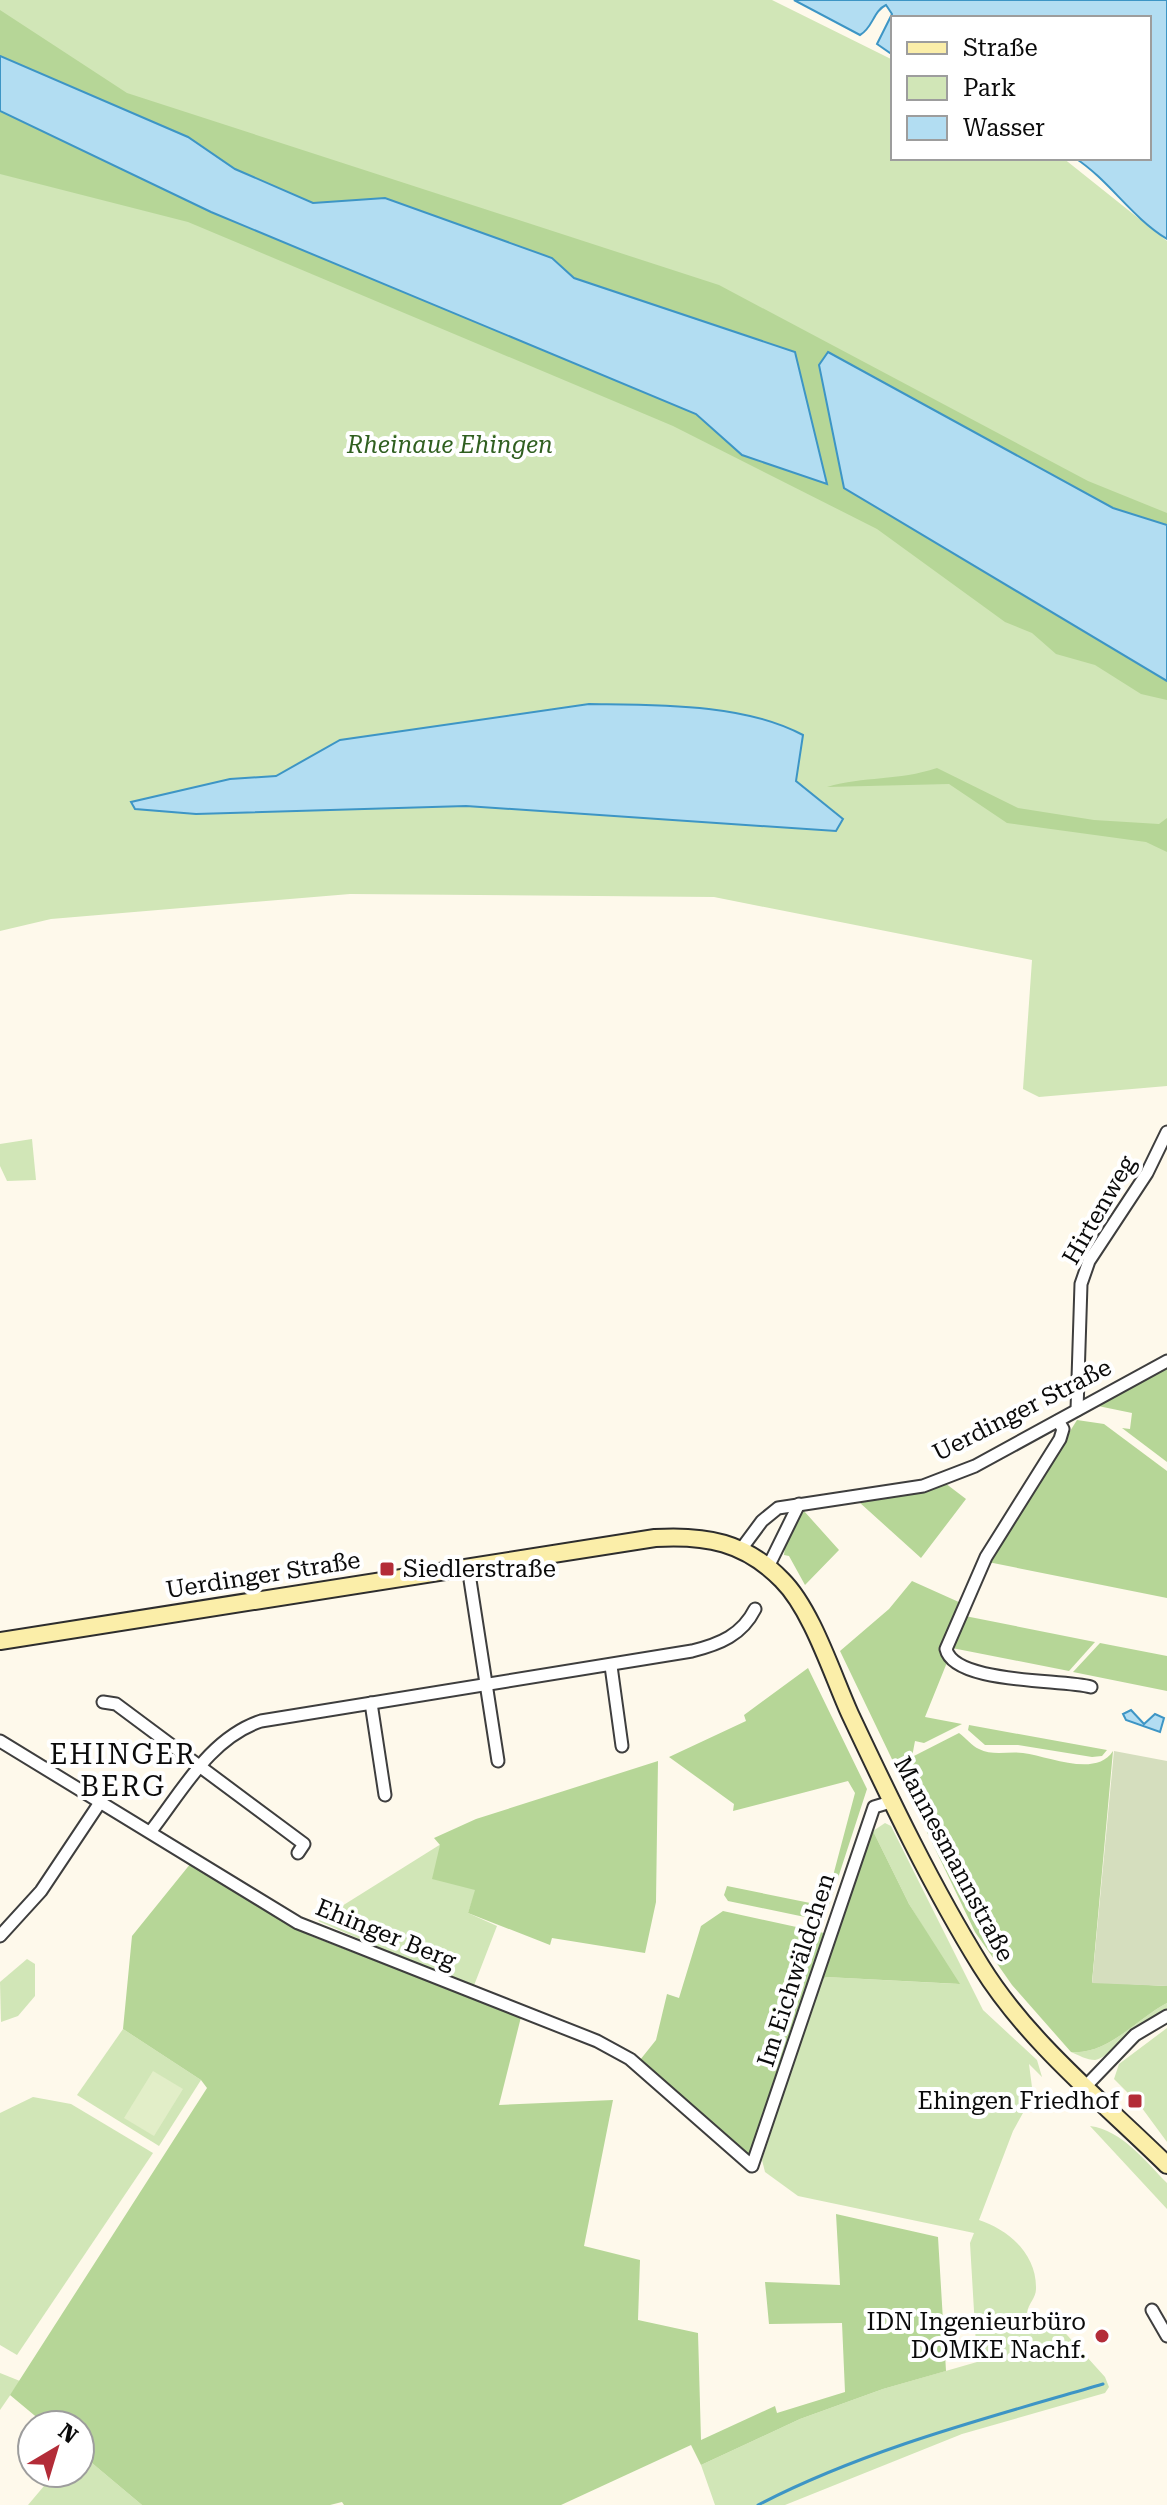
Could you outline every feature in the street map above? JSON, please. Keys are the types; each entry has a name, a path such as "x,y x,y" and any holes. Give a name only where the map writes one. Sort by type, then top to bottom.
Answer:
{"main road":[{"name":"Uerdinger Straße","path":"0,1641 655,1538 701,1537 742,1548"},
{"name":"Mannesmannstraße","path":"742,1548 768,1567 799,1603 894,1801 982,1968 1023,2022 1167,2165"}],"street":[{"name":"Hirtenweg","path":"1077,1410 1081,1284 1089,1261 1147,1173 1167,1132"},
{"name":"Uerdinger Straße","path":"742,1548 762,1521 778,1508 923,1486 975,1466 1167,1361"},
{"path":"1058,1421 1063,1429 1060,1439 986,1557 946,1649 948,1656 960,1666 1027,1681 1062,1681 1091,1687"},
{"path":"768,1567 799,1504"},
{"path":"468,1567 498,1761"},
{"path":"151,1831 219,1744 239,1729 261,1721 611,1666 716,1645 741,1631 755,1609"},
{"path":"611,1666 622,1746"},
{"path":"103,1702 116,1704 304,1844 298,1853"},
{"path":"371,1703 385,1795"},
{"name":"Ehinger Berg","path":"0,1741 298,1923 584,2036 630,2059 752,2166"},
{"name":"Im Eichwäldchen","path":"752,2166 874,1807 894,1801"},
{"path":"0,1936 41,1891 99,1804"},
{"path":"1086,2086 1135,2035 1167,2016"},
{"path":"1167,2321 1152,2310 1167,2336"}],"green space":[{"name":"Rheinaue Ehingen","path":"0,0 772,0 891,59 891,160 1066,160 1167,241 1167,1086 1039,1097 1023,1089 1032,960 714,897 350,894 51,919 0,931"},
{"path":"0,10 127,93 719,285 1088,481 1167,513 1167,525 1113,508 828,353 844,488 1167,681 1167,700 1141,694 1095,665 1056,654 1032,633 1005,622 877,529 673,426 188,222 0,174 0,111 211,212 696,414 742,455 827,483 795,352 574,278 552,258 385,198 313,203 235,169 188,137 0,56"},
{"path":"937,768 1018,808 1094,820 1159,824 1167,818 1167,852 1146,842 1007,823 949,784 827,787"},
{"path":"32,1139 36,1180 7,1181 0,1166 0,1144"},
{"path":"1167,1364 1167,1462 1122,1428 1130,1429 1132,1413 1098,1406"},
{"path":"1077,1420 1104,1424 1167,1471 1167,1598 988,1562"},
{"path":"945,1483 966,1499 921,1558 859,1502 929,1490"},
{"path":"804,1511 839,1550 805,1585 789,1556 784,1555 786,1537"},
{"path":"912,1581 961,1603 940,1654 948,1660 925,1717 962,1724 924,1743 915,1741 912,1757 959,1733 984,1751 1023,1753 1071,1763 1095,1763 1113,1751 1092,1982 1167,1986 1167,2003 1097,2048 1071,2052 1012,1985 975,1932 840,1651 889,1609"},
{"path":"965,1616 1095,1642 1069,1671 952,1648"},
{"path":"1100,1643 1167,1656 1167,1691 1073,1672"},
{"path":"808,1668 867,1789 824,1921 728,1901 724,1895 727,1886 825,1906 855,1793 848,1781 733,1811 734,1804 669,1757 746,1721 744,1715"},
{"path":"969,1725 1107,1750 1102,1756 1092,1757 1018,1745 985,1745 968,1730"},
{"path":"1114,1751 1167,1761 1167,1986 1092,1983"},
{"path":"658,1761 656,1902 645,1953 552,1938 550,1945 468,1913 475,1890 432,1879 440,1845 434,1838 476,1819"},
{"path":"885,1823 891,1826 983,2010 1037,2060 1042,2077 1029,2064 1033,2095 1013,2131 979,2220 1010,2237 1032,2265 1036,2289 1027,2313 1058,2325 1105,2377 1109,2387 1105,2393 962,2434 785,2505 715,2505 701,2465 800,2419 883,2389 977,2362 970,2243 974,2233 798,2196 765,2172 762,2160 819,1983 826,1977 958,1984 909,1904 873,1831"},
{"path":"873,1831 909,1904 960,1984 826,1977 819,1983"},
{"path":"441,1844 476,1890 468,1913 497,1926 473,1988 318,1921"},
{"path":"191,1863 311,1936 521,2017 499,2105 613,2100 584,2246 640,2260 638,2320 698,2333 701,2440 775,2406 777,2413 845,2392 842,2323 769,2324 765,2282 840,2285 836,2214 938,2237 946,2371 883,2389 800,2419 701,2465 691,2445 561,2505 344,2505 342,2502 330,2505 142,2505 96,2466 96,2409 27,2409 10,2395 207,2088 201,2080 123,2029 132,1936"},
{"path":"723,1911 824,1933 754,2155 748,2158 640,2060 656,2040 667,1994 679,1998 701,1926"},
{"path":"27,1959 35,1964 35,1996 18,2016 1,2022 0,1982"},
{"path":"1167,2003 1167,2009 1101,2058 1089,2059 1071,2052 1097,2048 1109,2042"},
{"path":"1167,2028 1167,2142 1139,2104 1114,2079 1119,2064"},
{"path":"123,2029 201,2080 159,2146 77,2095"},
{"path":"153,2071 183,2089 154,2136 124,2118"},
{"path":"33,2097 71,2104 153,2153 17,2355 0,2345 0,2113"},
{"path":"1090,2126 1123,2140 1167,2183 1167,2209"},
{"path":"0,2373 20,2381 0,2410"},
{"path":"96,2466 142,2505 28,2505 42,2489 96,2489"}],"water":[{"path":"794,0 1167,0 1167,239 1078,160 1151,160 1151,16 891,16 886,5 860,35"},
{"path":"891,16 891,54 877,44"},
{"path":"0,56 188,137 235,169 313,203 385,198 552,258 574,278 795,352 827,484 742,455 696,414 211,212 0,111"},
{"path":"828,352 1113,508 1167,525 1167,681 844,488 819,365"},
{"path":"589,704 727,711 780,725 803,735 796,781 843,819 836,831 466,806 196,814 135,809 131,802 230,779 276,776 340,740"},
{"path":"1131,1710 1144,1724 1155,1714 1164,1718 1160,1732 1126,1720 1123,1714"}],"waterway":[{"path":"758,2505 884,2451 1103,2384"}],"place":[{"name":"Siedlerstraße","path":"387,1569"},
{"name":"Ehingen Friedhof","path":"1135,2101"},
{"name":"IDN Ingenieurbüro DOMKE Nachf.","path":"1102,2336"}],"district":[{"name":"EHINGER BERG","path":"123,1770"}]}
